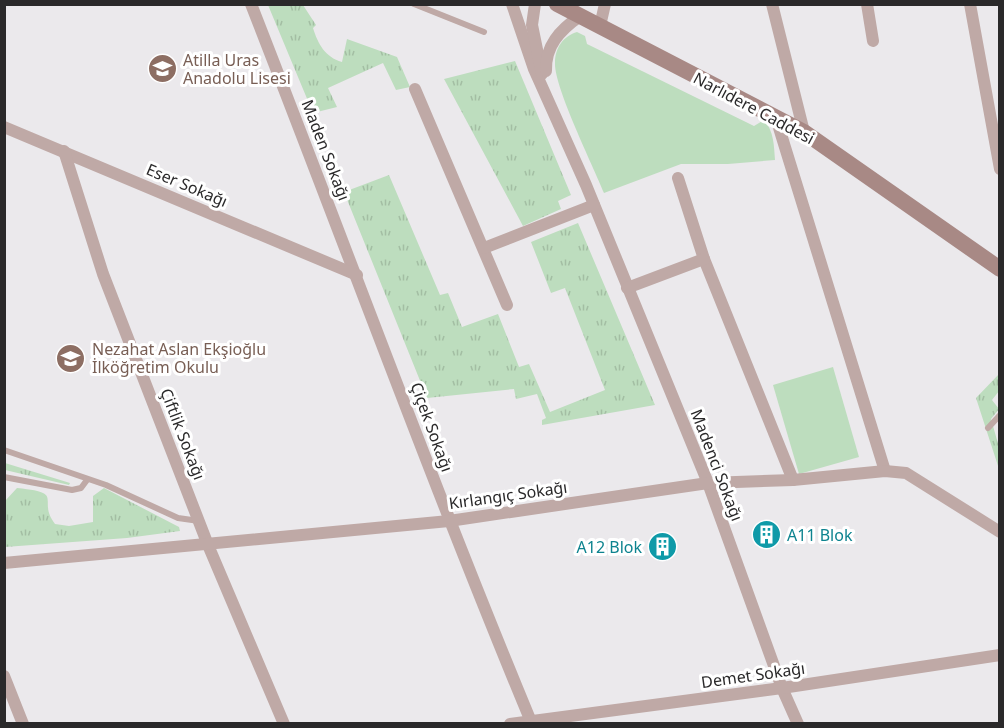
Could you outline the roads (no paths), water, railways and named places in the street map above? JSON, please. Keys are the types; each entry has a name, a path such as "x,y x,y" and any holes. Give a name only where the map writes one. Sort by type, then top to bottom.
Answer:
{"street":[{"name":"Maden Sokağı","path":"251,4 357,275"},
{"path":"512,4 534,69 547,93"},
{"path":"535,4 532,25 547,93"},
{"name":"Narlıdere Caddesi","path":"556,4 804,132 999,267"},
{"path":"600,26 605,4"},
{"path":"772,4 804,132"},
{"path":"867,4 873,42"},
{"path":"970,4 999,169"},
{"path":"547,93 546,60 550,48 557,35 580,16"},
{"path":"415,89 507,305"},
{"name":"Madenci Sokağı","path":"547,93 708,483 782,688 798,723"},
{"path":"776,118 885,471"},
{"name":"Eser Sokağı","path":"4,127 357,275"},
{"name":"Çiftlik Sokağı","path":"64,151 103,274 208,545 284,723"},
{"path":"678,178 705,259 793,480"},
{"path":"484,248 594,205"},
{"path":"627,288 705,259"},
{"name":"Çiçek Sokağı","path":"357,275 449,521 532,722"},
{"name":"Kırlangıç Sokağı","path":"4,563 449,521 708,483 793,480 885,471 906,473 999,532"},
{"name":"Demet Sokağı","path":"510,723 532,722 782,688 999,655"},
{"path":"4,676 23,723"}],"lane":[{"path":"414,4 484,32"},
{"path":"988,428 999,415"},
{"path":"4,450 106,486 178,518 199,521"},
{"path":"4,477 72,490 81,488 87,480"}],"place":[{"name":"Atilla Uras Anadolu Lisesi","path":"162,69"},
{"name":"Nezahat Aslan Ekşioğlu İlköğretim Okulu","path":"71,358"},
{"name":"A11 Blok","path":"766,535"},
{"name":"A12 Blok","path":"663,547"}]}
